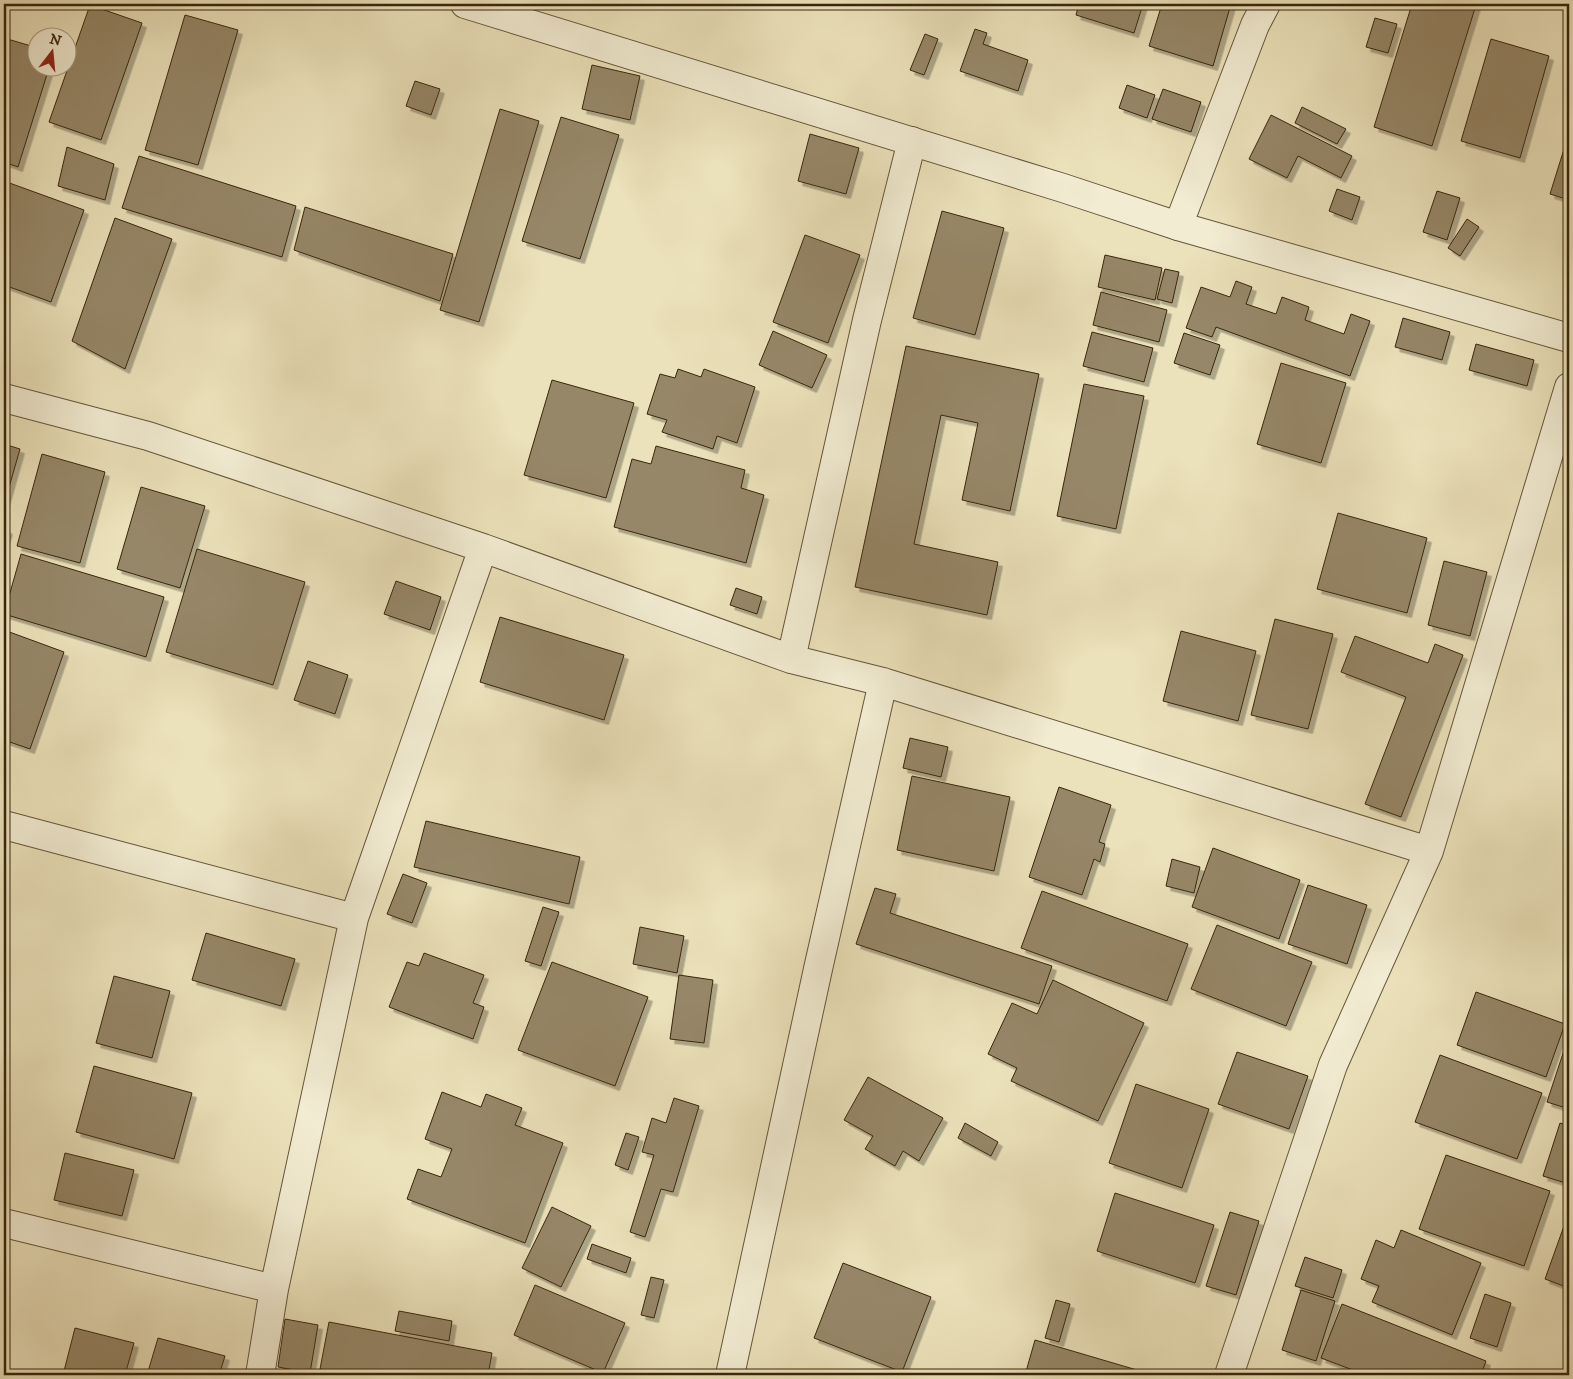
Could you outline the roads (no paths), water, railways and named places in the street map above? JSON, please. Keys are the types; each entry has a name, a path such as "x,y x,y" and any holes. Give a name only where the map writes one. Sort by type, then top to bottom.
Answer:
{"street":[{"path":"465,4 1063,188 1178,226 1569,338"},
{"path":"1178,226 1255,25 1266,4"},
{"path":"792,659 867,320 912,141"},
{"path":"1229,1375 1333,1065 1428,851 1569,387"},
{"path":"4,398 148,436 483,548 792,659 883,682 1428,851"},
{"path":"260,1375 274,1289 354,918 483,548"},
{"path":"730,1375 818,969 883,682"},
{"path":"4,826 354,918"},
{"path":"4,1223 274,1289"}]}
